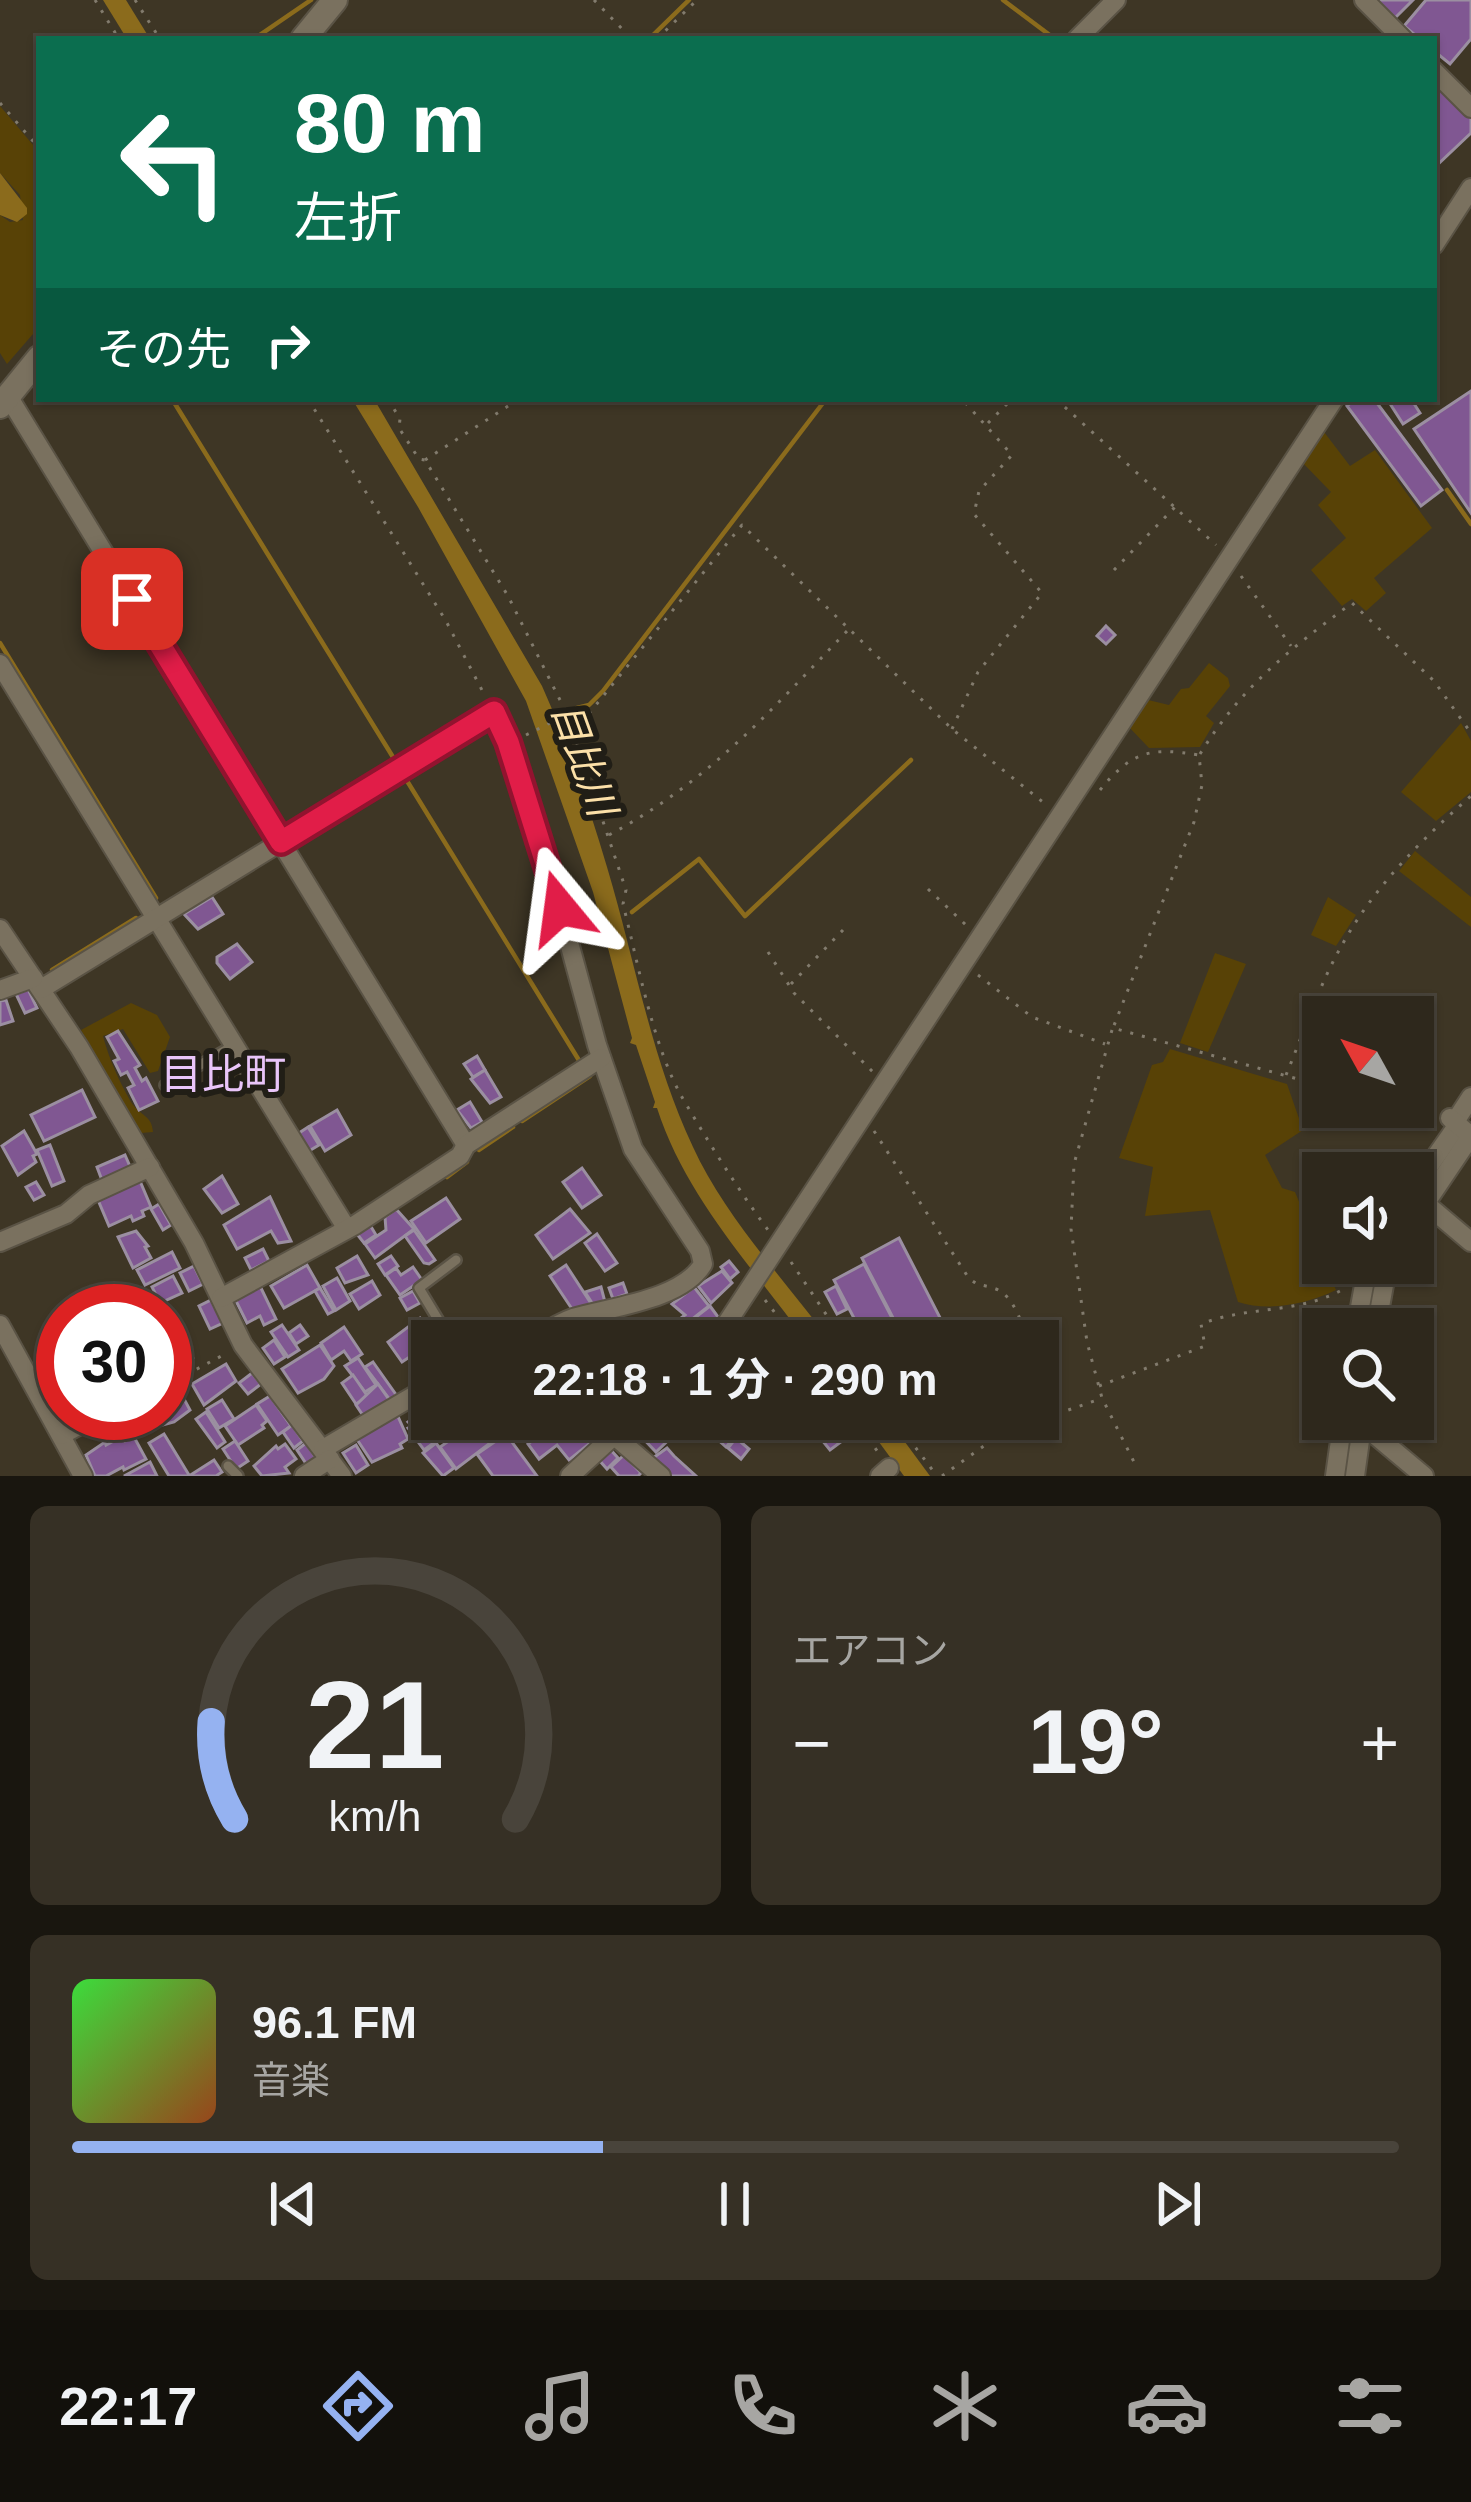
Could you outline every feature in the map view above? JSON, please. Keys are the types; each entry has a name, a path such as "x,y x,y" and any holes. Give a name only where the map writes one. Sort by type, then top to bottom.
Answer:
{"street":[{"path":"305,36 335,0"},
{"path":"1080,36 1116,0"},
{"path":"1364,0 1400,36"},
{"path":"1437,74 1471,108"},
{"path":"1437,240 1471,188"},
{"path":"36,362 4,401 466,1145"},
{"path":"732,1320 1332,402"},
{"path":"0,664 347,1229"},
{"path":"0,990 37,983 156,919 494,712 547,862 601,1058 633,1149 700,1251 703,1264 697,1274 636,1305 567,1320"},
{"path":"0,929 150,1167 243,1345 331,1462"},
{"path":"221,1298 347,1229 601,1058"},
{"path":"1434,1179 1471,1136 1454,1122 1471,1097"},
{"path":"0,1243 150,1167"},
{"path":"1434,1209 1471,1242"},
{"path":"0,1325 36,1390"},
{"path":"304,1476 331,1462 411,1396"},
{"path":"64,1440 83,1476"},
{"path":"570,1476 609,1440"},
{"path":"618,1440 662,1476"},
{"path":"1335,1476 1349,1440"},
{"path":"1355,1476 1356,1440"},
{"path":"1379,1440 1424,1476"}],"lane":[{"path":"165,1085 234,1046"},
{"path":"438,1320 418,1288 456,1260"},
{"path":"407,1398 411,1402"},
{"path":"228,1466 238,1476"}],"path":[{"path":"95,0 117,36"},
{"path":"135,0 158,36"},
{"path":"594,0 629,36"},
{"path":"660,36 697,0"},
{"path":"0,103 36,145"},
{"path":"310,402 446,621 494,712"},
{"path":"390,402 400,419 399,428 419,459 425,460 514,402"},
{"path":"952,729 978,672 1042,593 974,514 979,491 1012,455 965,402"},
{"path":"986,425 1009,402"},
{"path":"1059,402 1230,559 1292,647"},
{"path":"425,460 508,596 567,714 626,890 623,904 652,1017 676,1084 725,1171 828,1320"},
{"path":"1114,570 1175,507"},
{"path":"572,730 742,525 952,729 1060,815 1090,802 1132,758 1146,752 1199,755"},
{"path":"1134,1462 1099,1386 1084,1319 1070,1186 1106,1045 1194,822 1202,785 1199,755 1246,689 1352,602 1434,681 1471,734"},
{"path":"608,836 658,808 722,760 849,629"},
{"path":"535,731 567,714"},
{"path":"1285,1078 1354,923 1413,848 1471,796"},
{"path":"928,889 980,937"},
{"path":"790,984 843,930"},
{"path":"768,952 794,993 884,1083"},
{"path":"963,963 1020,1010 1106,1045"},
{"path":"1113,1028 1302,1082"},
{"path":"863,1114 968,1277 978,1286 998,1289 1018,1320"},
{"path":"1434,1114 1454,1122"},
{"path":"753,1283 781,1320"},
{"path":"1099,1386 1205,1346 1202,1324 1231,1312 1256,1314 1318,1303 1346,1284"},
{"path":"192,1372 243,1345"},
{"path":"1059,1412 1102,1398"},
{"path":"866,1440 885,1472"},
{"path":"911,1440 940,1476 992,1440"}],"shaded area":[{"path":"103,0 126,0 148,36 125,36"},
{"path":"0,106 36,148 36,330 7,364 0,353 0,215 10,222 23,220 20,195 0,173"},
{"path":"0,173 27,208 17,222 0,215"},
{"path":"354,402 376,402 542,686 593,821 678,1113 706,1173 738,1223 814,1320 790,1320 703,1201 653,1108 636,1045 630,1043 593,892 526,701"},
{"path":"1321,428 1350,466 1375,450 1432,528 1374,578 1386,593 1366,611 1352,599 1342,606 1311,570 1346,538 1318,505 1331,492 1300,460"},
{"path":"1209,663 1228,678 1230,686 1206,716 1214,723 1200,747 1149,748 1127,725 1144,699 1169,705"},
{"path":"1461,723 1471,741 1471,792 1436,821 1401,792"},
{"path":"1415,851 1471,897 1471,927 1399,871"},
{"path":"1328,897 1356,915 1336,946 1311,935"},
{"path":"1215,953 1246,964 1208,1052 1180,1043"},
{"path":"131,1003 157,1015 170,1037 158,1071 150,1073 123,1029 103,1036 122,1086 153,1132 141,1133 81,1030"},
{"path":"1170,1049 1287,1084 1303,1130 1265,1155 1282,1188 1295,1192 1302,1209 1302,1284 1333,1284 1336,1290 1288,1305 1238,1302 1210,1210 1145,1216 1153,1167 1119,1158 1152,1065 1163,1062"},
{"path":"877,1440 903,1440 930,1476 904,1476"}],"building":[{"path":"1377,0 1413,0 1395,18"},
{"path":"1426,0 1471,0 1471,39 1450,64 1437,53 1437,36 1416,36 1404,26"},
{"path":"1442,88 1471,118 1471,133 1437,165 1437,92"},
{"path":"1471,391 1471,513 1414,429"},
{"path":"1376,402 1442,490 1421,506 1347,406"},
{"path":"1389,402 1413,402 1420,413 1403,424"},
{"path":"1106,626 1115,635 1106,644 1097,636"},
{"path":"212,897 223,914 198,929 184,914"},
{"path":"237,944 252,962 230,979 217,957"},
{"path":"28,989 37,1008 25,1013 16,994"},
{"path":"6,1000 13,1021 0,1025 0,1001"},
{"path":"118,1031 140,1065 135,1068 142,1081 146,1078 158,1101 139,1110 128,1088 134,1085 127,1072 121,1075 114,1061 119,1059 107,1037"},
{"path":"477,1056 485,1070 473,1077 464,1064"},
{"path":"485,1070 501,1097 490,1103 471,1079"},
{"path":"82,1090 95,1117 44,1141 31,1115"},
{"path":"470,1102 482,1122 471,1128 457,1110"},
{"path":"337,1110 351,1135 325,1151 310,1126"},
{"path":"308,1127 319,1145 309,1151 299,1133"},
{"path":"24,1131 37,1154 33,1156 36,1162 18,1175 2,1146"},
{"path":"50,1145 64,1181 52,1186 37,1150"},
{"path":"125,1155 132,1171 103,1183 97,1167"},
{"path":"582,1168 601,1195 582,1208 563,1182"},
{"path":"222,1176 238,1204 222,1213 204,1189"},
{"path":"140,1181 151,1207 133,1221 131,1216 109,1226 98,1200"},
{"path":"36,1182 44,1195 34,1200 26,1187"},
{"path":"270,1197 291,1241 278,1243 271,1231 237,1249 224,1225"},
{"path":"446,1198 460,1219 426,1243 411,1221"},
{"path":"159,1204 171,1225 163,1230 151,1209"},
{"path":"396,1209 414,1229 375,1258 365,1244 386,1230 385,1217"},
{"path":"570,1209 590,1233 553,1259 536,1235"},
{"path":"370,1225 376,1235 364,1243 357,1234"},
{"path":"414,1230 435,1260 429,1264 405,1236"},
{"path":"136,1231 151,1258 133,1268 118,1237"},
{"path":"597,1234 617,1263 605,1271 585,1243"},
{"path":"899,1238 941,1320 894,1320 862,1258"},
{"path":"263,1249 269,1261 251,1270 245,1258"},
{"path":"172,1252 180,1268 147,1284 137,1270"},
{"path":"357,1256 368,1275 345,1283 337,1268"},
{"path":"391,1256 398,1266 385,1275 378,1264"},
{"path":"729,1261 738,1272 730,1279 721,1267"},
{"path":"864,1264 893,1320 855,1320 834,1280"},
{"path":"307,1265 320,1288 284,1308 271,1286"},
{"path":"566,1265 592,1305 574,1312 550,1276"},
{"path":"194,1266 203,1284 192,1290 180,1273"},
{"path":"413,1267 422,1280 400,1295 386,1275 396,1268 401,1275"},
{"path":"722,1271 732,1283 711,1303 698,1286"},
{"path":"337,1278 350,1301 336,1310 323,1286"},
{"path":"372,1281 380,1295 359,1309 350,1294"},
{"path":"623,1283 627,1294 613,1299 609,1288"},
{"path":"260,1286 276,1319 264,1325 260,1316 247,1323 235,1299"},
{"path":"836,1286 847,1309 837,1314 825,1292"},
{"path":"601,1287 605,1302 594,1306 585,1292"},
{"path":"694,1287 709,1306 691,1320 683,1320 685,1315 672,1304"},
{"path":"320,1288 334,1311 328,1314 315,1291"},
{"path":"413,1291 420,1303 407,1310 400,1298"},
{"path":"211,1300 223,1323 210,1329 199,1306"},
{"path":"710,1306 720,1320 692,1320"},
{"path":"282,1325 299,1350 288,1357 271,1332"},
{"path":"300,1325 308,1336 296,1344 289,1333"},
{"path":"411,1325 411,1356 402,1362 388,1342"},
{"path":"344,1327 362,1354 351,1361 344,1351 331,1360 321,1343"},
{"path":"274,1340 285,1357 274,1364 263,1348"},
{"path":"320,1345 334,1366 324,1379 298,1393 282,1369"},
{"path":"358,1358 376,1385 365,1392 345,1366"},
{"path":"373,1362 397,1396 390,1400 365,1367"},
{"path":"226,1364 236,1381 204,1405 192,1384"},
{"path":"252,1373 261,1384 248,1394 239,1383"},
{"path":"353,1375 368,1397 356,1404 342,1383"},
{"path":"378,1384 390,1401 364,1417 356,1405"},
{"path":"270,1396 291,1426 278,1435 257,1404"},
{"path":"222,1400 234,1419 219,1428 207,1409"},
{"path":"256,1405 267,1421 264,1428 238,1445 225,1426"},
{"path":"206,1412 225,1442 217,1448 196,1419"},
{"path":"396,1412 408,1439 400,1444 402,1448 372,1462 356,1438"},
{"path":"292,1425 303,1441 294,1448 283,1432"},
{"path":"136,1440 146,1459 95,1476 86,1455 106,1445"},
{"path":"168,1440 189,1475 169,1476 149,1443"},
{"path":"417,1440 434,1440 435,1442 424,1450"},
{"path":"450,1440 494,1440 456,1469 440,1447"},
{"path":"497,1440 510,1440 537,1476 493,1476 477,1454"},
{"path":"533,1440 594,1440 569,1460 557,1445 539,1459 528,1444"},
{"path":"645,1440 668,1440 656,1452"},
{"path":"738,1440 749,1449 741,1459 728,1448"},
{"path":"822,1440 844,1440 830,1450"},
{"path":"235,1441 248,1461 236,1469 223,1449"},
{"path":"306,1443 318,1461 309,1468 297,1450"},
{"path":"436,1443 454,1468 443,1476 423,1453"},
{"path":"285,1444 296,1459 285,1467 289,1473 262,1476 254,1466"},
{"path":"356,1445 368,1465 356,1473 343,1453"},
{"path":"667,1448 696,1476 671,1476 665,1471 653,1458"},
{"path":"610,1449 618,1458 607,1469 599,1460"},
{"path":"624,1455 641,1473 638,1476 619,1476 611,1467"},
{"path":"214,1460 222,1472 216,1476 189,1476"},
{"path":"150,1462 157,1476 124,1476"}],"waterway":[{"path":"258,36 311,0"},
{"path":"652,36 689,0"},
{"path":"1003,0 1051,36"},
{"path":"174,402 396,762"},
{"name":"目比川","path":"577,708 589,705 603,691 824,402"},
{"path":"1447,490 1471,524"},
{"path":"0,643 156,898"},
{"path":"632,912 699,859 745,916 911,760"},
{"path":"404,776 580,1062"},
{"path":"52,970 136,918"},
{"path":"522,1121 590,1076"},
{"path":"479,1150 513,1127"},
{"path":"447,1177 467,1162"},
{"path":"1344,1476 1350,1440"}],"district":[{"name":"目比町","path":"223,1074"}],"route":[{"path":"132,599 281,842 494,712 508,742 560,908"}]}
